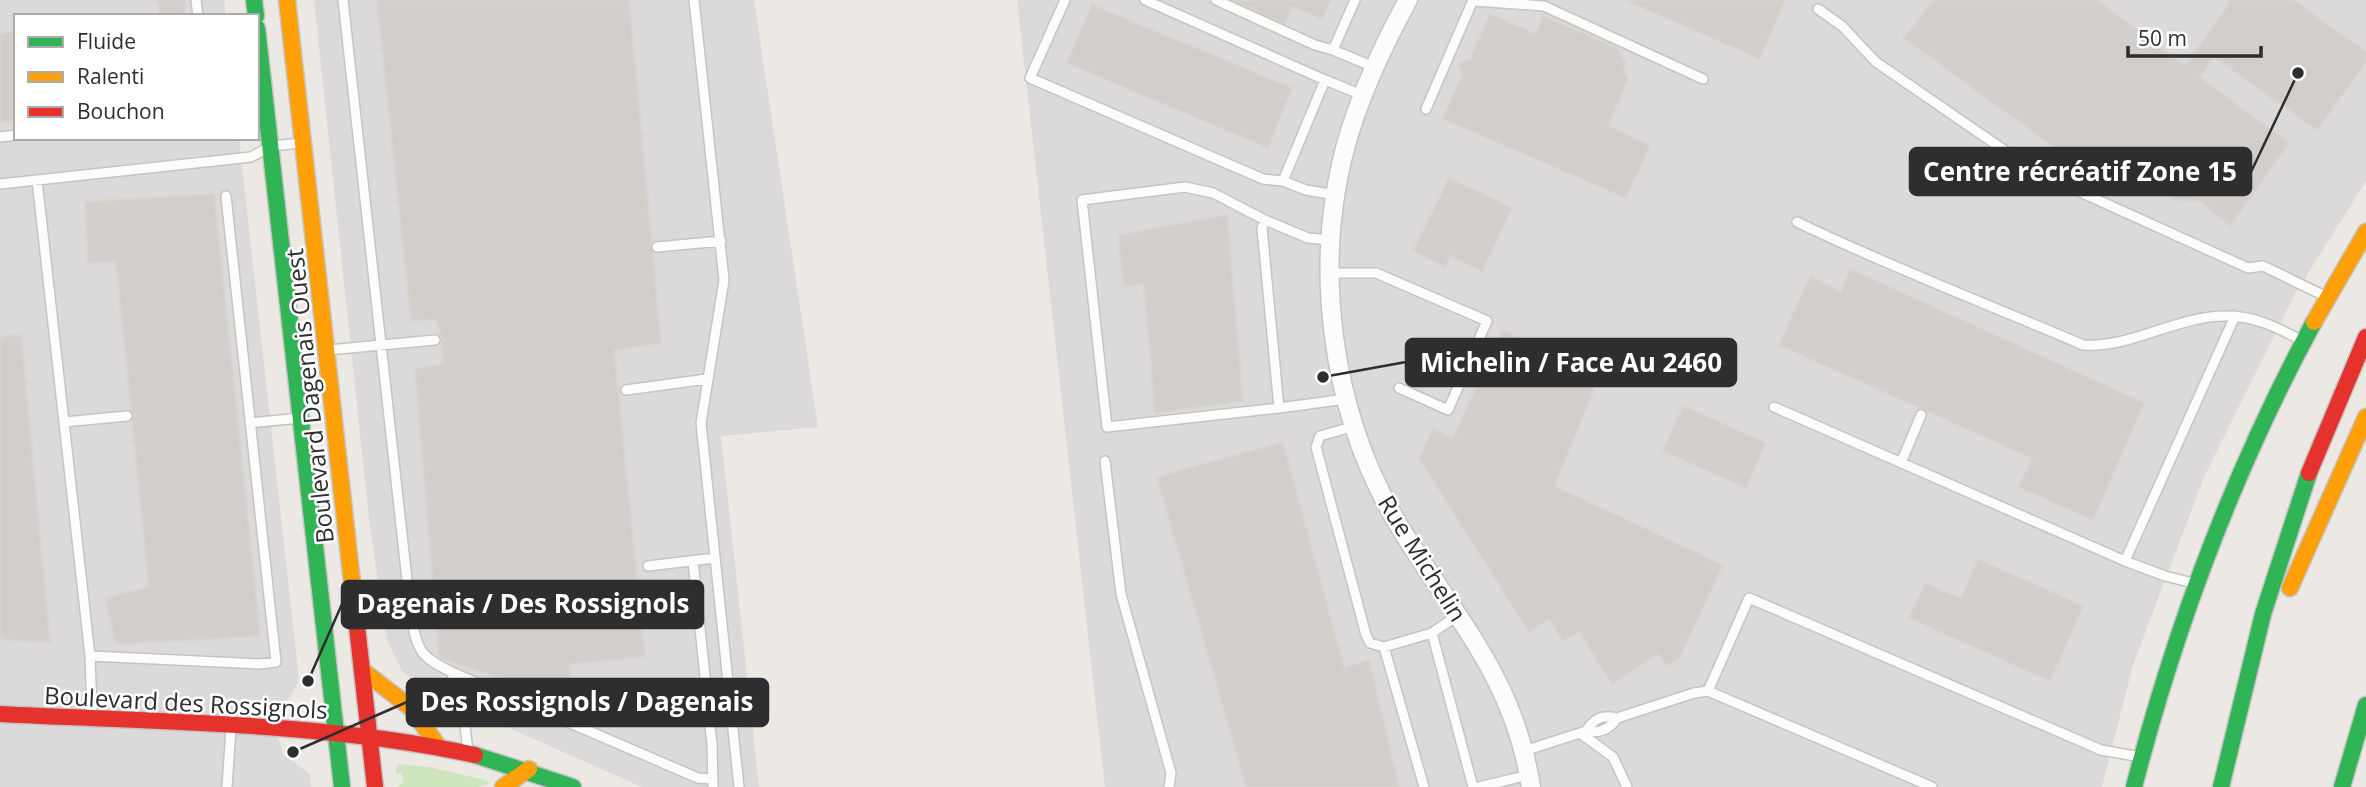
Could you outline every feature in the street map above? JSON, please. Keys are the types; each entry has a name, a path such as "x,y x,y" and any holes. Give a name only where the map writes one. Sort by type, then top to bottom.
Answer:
{"main road":[{"name":"Boulevard Dagenais Ouest","path":"287,0 295,115 303,142 375,787"},
{"name":"Boulevard Dagenais Ouest","path":"259,44 341,787"},
{"path":"2134,787 2193,583 2243,458 2303,341 2366,232"},
{"path":"2221,787 2252,651 2284,544 2323,436 2366,337"},
{"path":"2227,787 2246,714 2282,607 2366,416"},
{"path":"362,670 411,708 438,746"},
{"path":"2342,787 2366,705"},
{"name":"Boulevard des Rossignols","path":"0,714 369,737 468,752 529,769 573,787"},
{"path":"503,787 529,769"}],"street":[{"name":"Rue Michelin","path":"1408,0 1362,95 1346,146 1336,195 1332,240 1335,336 1346,399 1392,513 1495,673 1524,751 1530,781"}],"lane":[{"path":"343,0 415,634 427,660 712,783 712,744 692,561"},
{"path":"694,0 724,281 701,423 738,787"},
{"path":"1065,0 1031,78 1263,179 1283,181 1306,190 1336,195"},
{"path":"1144,0 1362,95"},
{"path":"1216,0 1315,45 1374,67"},
{"path":"1333,50 1355,0"},
{"path":"1426,108 1474,0 1544,6 1703,79"},
{"path":"1818,9 1842,26 1876,62 2036,172 2248,268 2263,266 2328,298"},
{"path":"1283,181 1325,80"},
{"path":"0,184 251,158 271,146 303,142"},
{"path":"37,180 90,656 92,719"},
{"path":"1332,240 1308,238 1265,220 1213,193 1185,187 1082,200 1107,427 1346,399"},
{"path":"90,656 259,664 276,662 226,196"},
{"path":"1265,220 1262,234 1279,408"},
{"path":"1797,222 1862,253 1895,264 2083,345 2114,344 2203,319 2235,316 2256,320 2303,341"},
{"path":"657,247 721,241"},
{"path":"1331,273 1376,273 1487,321 1448,410 1399,388"},
{"path":"2125,561 2235,316"},
{"path":"326,350 435,340"},
{"path":"626,390 707,379"},
{"path":"1774,407 2125,561 2193,583"},
{"path":"1901,463 1921,415"},
{"path":"64,422 127,416"},
{"path":"250,423 300,418"},
{"path":"1355,426 1320,436 1316,447 1370,643 1384,648 1432,634 1459,614"},
{"path":"1105,461 1121,594 1171,773 1168,787"},
{"path":"648,566 715,558"},
{"path":"1708,691 1749,598 2101,750 2141,757"},
{"path":"1432,634 1473,787"},
{"path":"1384,648 1424,787"},
{"path":"454,673 450,684 463,710 468,752"},
{"path":"1524,751 1583,732 1594,733 1611,727 1617,718 1708,691 1932,787"},
{"path":"227,787 231,727"},
{"path":"1583,732 1613,757 1627,787"},
{"path":"1479,787 1530,781"}],"shaded area":[{"path":"0,0 224,0 226,14 14,14 14,140 239,140 299,680 289,699 268,707 283,754 310,774 311,787 0,787"},
{"path":"314,0 754,0 818,427 721,436 759,787 642,787 428,692 402,671 387,640 370,528"},
{"path":"1017,0 2366,0 2366,181 2295,294 2204,477 2133,665 2102,787 1105,787"}],"green space":[{"path":"397,764 429,767 486,780 489,784 478,787 397,787 403,783 402,773 396,774"}],"building":[{"path":"158,0 184,0 185,14 160,14"},
{"path":"377,0 629,0 661,343 614,350 645,657 569,664 574,703 439,657 415,369 443,364 442,339 436,319 411,321"},
{"path":"1233,0 1331,0 1322,19 1292,6 1285,24"},
{"path":"1625,0 1785,0 1760,59"},
{"path":"1934,0 2097,0 2185,66 2232,0 2293,0 2366,52 2366,62 2317,130 2214,57 2200,77 2289,143 2230,226 2200,201 2175,200 2148,179 2128,179 2098,158 2077,164 1904,38"},
{"path":"1092,5 1292,88 1268,148 1067,63"},
{"path":"1490,14 1536,34 1543,16 1617,48 1626,64 1623,69 1628,79 1608,126 1650,145 1626,198 1443,119 1462,75 1458,64 1470,59"},
{"path":"14,32 14,121 0,122 0,34"},
{"path":"1449,178 1512,208 1482,271 1450,256 1445,267 1413,251"},
{"path":"214,194 260,636 116,644 105,598 149,587 116,262 88,263 85,202"},
{"path":"1227,215 1243,401 1155,413 1144,284 1124,286 1118,235"},
{"path":"1850,269 2144,403 2093,520 2019,487 2032,458 1779,345 1810,276 1841,292"},
{"path":"1502,330 1600,376 1554,486 1723,565 1680,657 1666,666 1658,654 1612,684 1579,631 1563,641 1549,619 1529,632 1419,458 1433,429 1453,439"},
{"path":"21,334 50,643 0,639 0,337"},
{"path":"1683,406 1766,443 1746,488 1663,451"},
{"path":"1283,442 1344,668 1369,660 1399,787 1246,787 1157,477"},
{"path":"1978,559 2083,606 2050,681 1909,618 1925,583 1961,599"}],"traffic: fast":[{"path":"254,0 256,14"},
{"path":"259,46 342,787"},
{"path":"2134,787 2169,666 2210,549 2258,434 2314,322"},
{"path":"2221,787 2263,614 2309,473"},
{"path":"2342,787 2366,705"},
{"path":"475,755 573,787"}],"traffic: slow":[{"path":"287,0 353,591"},
{"path":"2314,322 2366,232"},
{"path":"2290,588 2366,417"},
{"path":"362,670 411,708 438,746"},
{"path":"503,787 529,769"}],"traffic: jam":[{"path":"2309,473 2366,337"},
{"path":"353,591 375,787"},
{"path":"0,714 299,730 418,744 475,755"}],"place":[{"name":"Centre récréatif Zone 15","path":"2298,73"},
{"name":"Michelin / Face Au 2460","path":"1323,377"},
{"name":"Dagenais / Des Rossignols","path":"308,681"},
{"name":"Des Rossignols / Dagenais","path":"293,752"}]}
